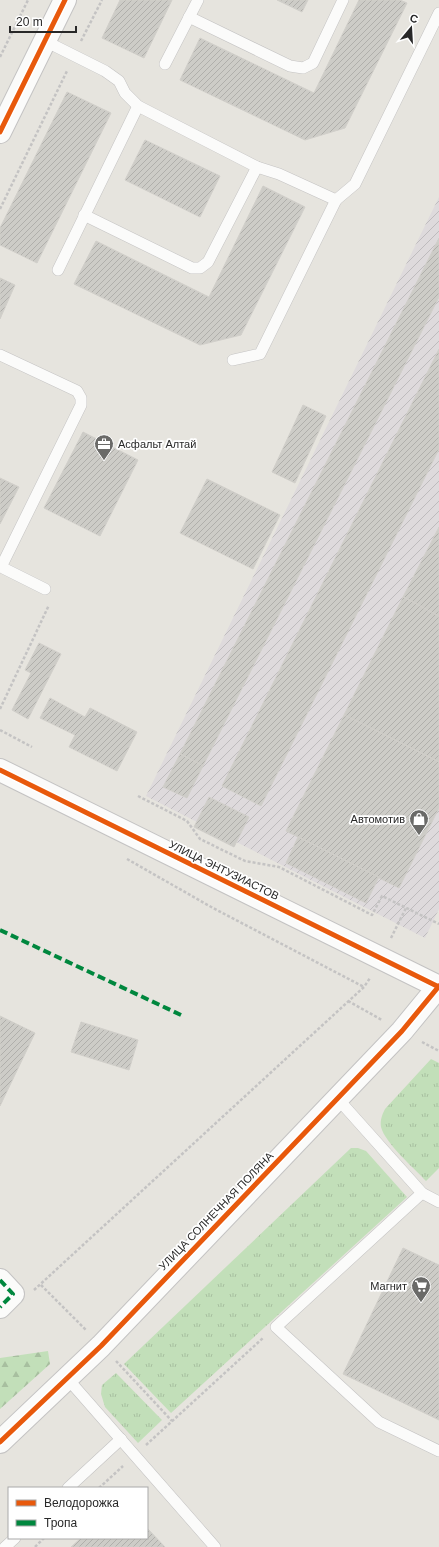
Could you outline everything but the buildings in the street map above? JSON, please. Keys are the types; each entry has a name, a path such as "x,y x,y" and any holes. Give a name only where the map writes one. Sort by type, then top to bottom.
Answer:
{"street":[{"path":"0,132 65,0"},
{"name":"УЛИЦА ЭНТУЗИАСТОВ","path":"0,770 439,986"},
{"name":"УЛИЦА СОЛНЕЧНАЯ ПОЛЯНА","path":"0,1442 101,1346 402,1031 439,986"}],"lane":[{"path":"165,64 198,0"},
{"path":"189,17 290,66 303,68 313,63 343,0"},
{"path":"233,360 260,354 336,200 354,184 439,13"},
{"path":"45,41 74,55 119,81 125,93 138,106 257,167 279,174 336,200"},
{"path":"58,270 138,106"},
{"path":"84,215 192,268 200,268 208,262 257,167"},
{"path":"0,355 77,391 81,398 81,406 2,565 3,568 45,589"},
{"path":"338,1099 422,1193 439,1202"},
{"path":"422,1193 276,1327 379,1422 439,1451"},
{"path":"67,1378 216,1547"},
{"path":"69,1487 121,1439"},
{"path":"5,1547 14,1539"}],"path":[{"path":"0,57 28,0"},
{"path":"0,209 102,0"},
{"path":"0,709 49,606 45,589"},
{"path":"0,730 32,746"},
{"path":"138,796 187,821 200,839 245,861 279,867 372,915 382,896 439,924"},
{"path":"126,859 213,908 364,987"},
{"path":"4,1294 28,1295 41,1285 364,987 406,908"},
{"path":"100,1487 276,1327"},
{"path":"35,1547 43,1539"}],"shaded area":[{"path":"439,197 439,909 425,938 146,796"}],"green space":[{"path":"431,1059 439,1063 439,1168 426,1181 400,1155 388,1140 381,1127 381,1122 385,1109"},
{"path":"351,1148 358,1148 366,1151 407,1197 171,1413 124,1364"},
{"path":"48,1351 50,1364 0,1409 0,1358"},
{"path":"116,1373 162,1420 138,1443 105,1407 101,1394 102,1385"}],"marked path":[{"path":"0,930 181,1015"},
{"path":"0,1280 13,1294 0,1307"}],"cycle path":[{"path":"0,132 65,0"},
{"path":"0,770 439,987"},
{"path":"0,1442 101,1346 402,1031 439,986"}],"place":[{"name":"Асфальт Алтай","path":"104,461"},
{"name":"Автомотив","path":"419,836"},
{"name":"Магнит","path":"421,1303"}]}
